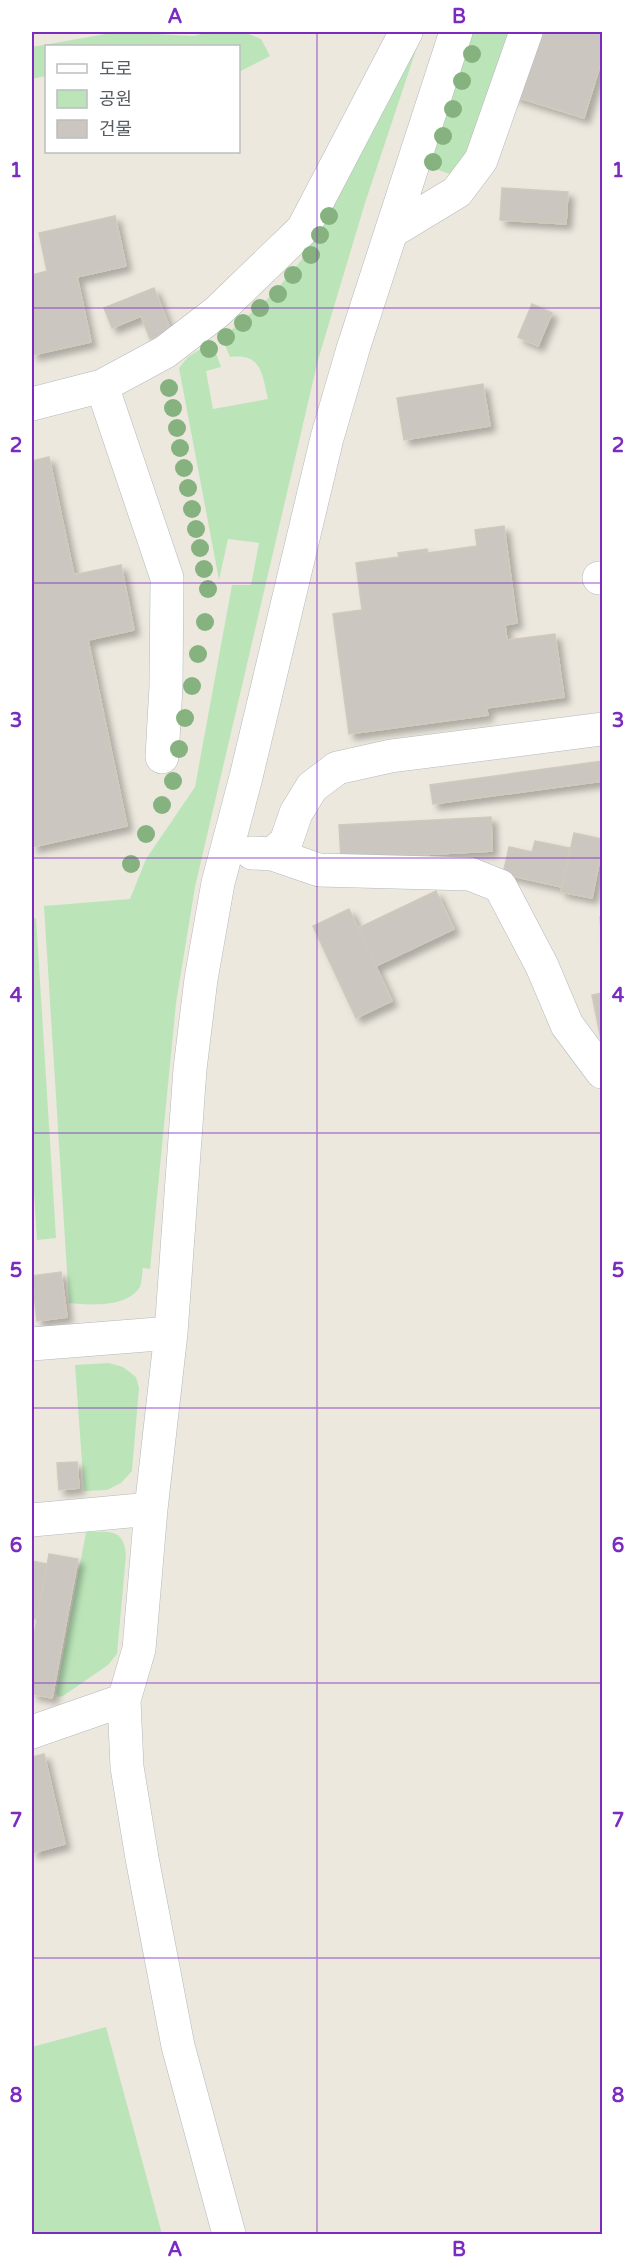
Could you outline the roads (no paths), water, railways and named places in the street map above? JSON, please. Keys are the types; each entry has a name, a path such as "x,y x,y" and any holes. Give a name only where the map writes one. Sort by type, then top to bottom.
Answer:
{"street":[{"path":"32,404 102,386 165,352 218,312 303,229 406,32"},
{"path":"229,2235 174,2022 127,1767 123,1700 139,1649 151,1509 171,1333 190,1069 201,979 218,884 327,438 456,32"},
{"path":"391,232 457,192 481,160 526,32"},
{"path":"102,386 167,578 166,686 162,757"},
{"path":"272,855 286,842 296,813 312,787 337,768 391,756 603,729"},
{"path":"226,851 272,855 319,870 470,874 500,886 542,966 567,1025 603,1072"},
{"path":"32,1344 171,1333"},
{"path":"32,1520 151,1509"},
{"path":"32,1732 123,1700"}]}
